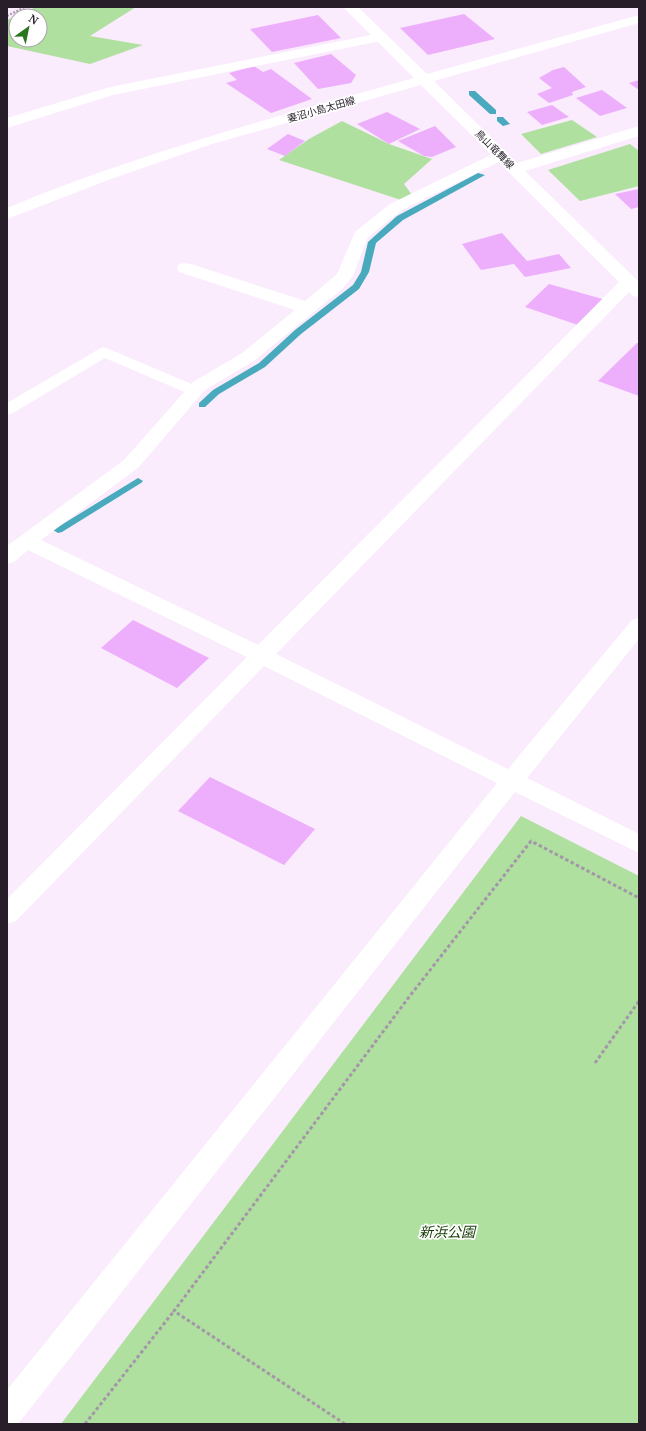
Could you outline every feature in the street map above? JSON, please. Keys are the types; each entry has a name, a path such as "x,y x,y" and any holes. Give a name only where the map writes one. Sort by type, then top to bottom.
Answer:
{"street":[{"name":"鳥山竜舞線","path":"350,7 633,287"},
{"name":"妻沼小島太田線","path":"7,214 50,196 152,158 207,141 639,19"},
{"path":"7,123 24,116 110,91 381,37"},
{"path":"515,169 639,131"},
{"path":"7,557 26,541 131,464 199,386 248,357 345,276 361,235 396,207 501,155"},
{"path":"185,268 308,308"},
{"path":"7,914 260,655 633,287"},
{"path":"26,541 260,655 639,844"},
{"path":"7,1414 512,780 639,625"}],"lane":[{"path":"7,410 104,352 195,391"}],"path":[{"path":"7,16 25,7"},
{"path":"85,1424 174,1311 409,997 531,842 639,898"},
{"path":"595,1064 639,1000"},
{"path":"174,1311 345,1424"}],"green space":[{"path":"136,7 90,36 143,45 90,64 16,48 48,48 48,8 34,8"},
{"path":"8,20 8,46 7,46"},
{"path":"572,120 597,137 541,154 521,134"},
{"path":"342,121 389,144 432,159 404,184 412,195 401,200 279,160 309,139"},
{"path":"630,144 639,151 639,186 580,201 548,170"},
{"name":"新浜公園","path":"521,816 639,876 639,1424 61,1424"}],"building":[{"path":"464,14 495,39 428,55 400,28"},
{"path":"318,15 341,38 272,52 250,29"},
{"path":"331,54 356,75 351,83 318,89 294,63"},
{"path":"254,66 263,72 271,69 312,99 271,113 226,83 237,80 229,73"},
{"path":"564,67 586,87 572,92 573,95 549,103 537,94 552,88 539,78 553,70"},
{"path":"639,80 639,90 629,83"},
{"path":"602,90 627,108 600,116 576,98"},
{"path":"552,105 569,117 542,125 527,112"},
{"path":"387,112 420,129 389,144 357,124"},
{"path":"435,126 456,147 432,157 424,156 398,141"},
{"path":"288,134 305,141 285,156 267,149"},
{"path":"639,189 639,207 631,209 615,194"},
{"path":"502,233 527,261 559,254 571,268 525,277 514,264 481,270 462,244"},
{"path":"549,284 606,300 581,326 525,307"},
{"path":"637,343 639,343 639,396 598,381"},
{"path":"133,620 209,658 177,688 101,648"},
{"path":"210,777 315,829 284,865 178,811"}],"waterway":[{"path":"472,93 493,112"},
{"path":"500,119 506,124"},
{"path":"202,405 216,392 262,365 298,332 356,287 365,272 372,242 400,218 481,175"},
{"path":"58,530 138,481"}]}
